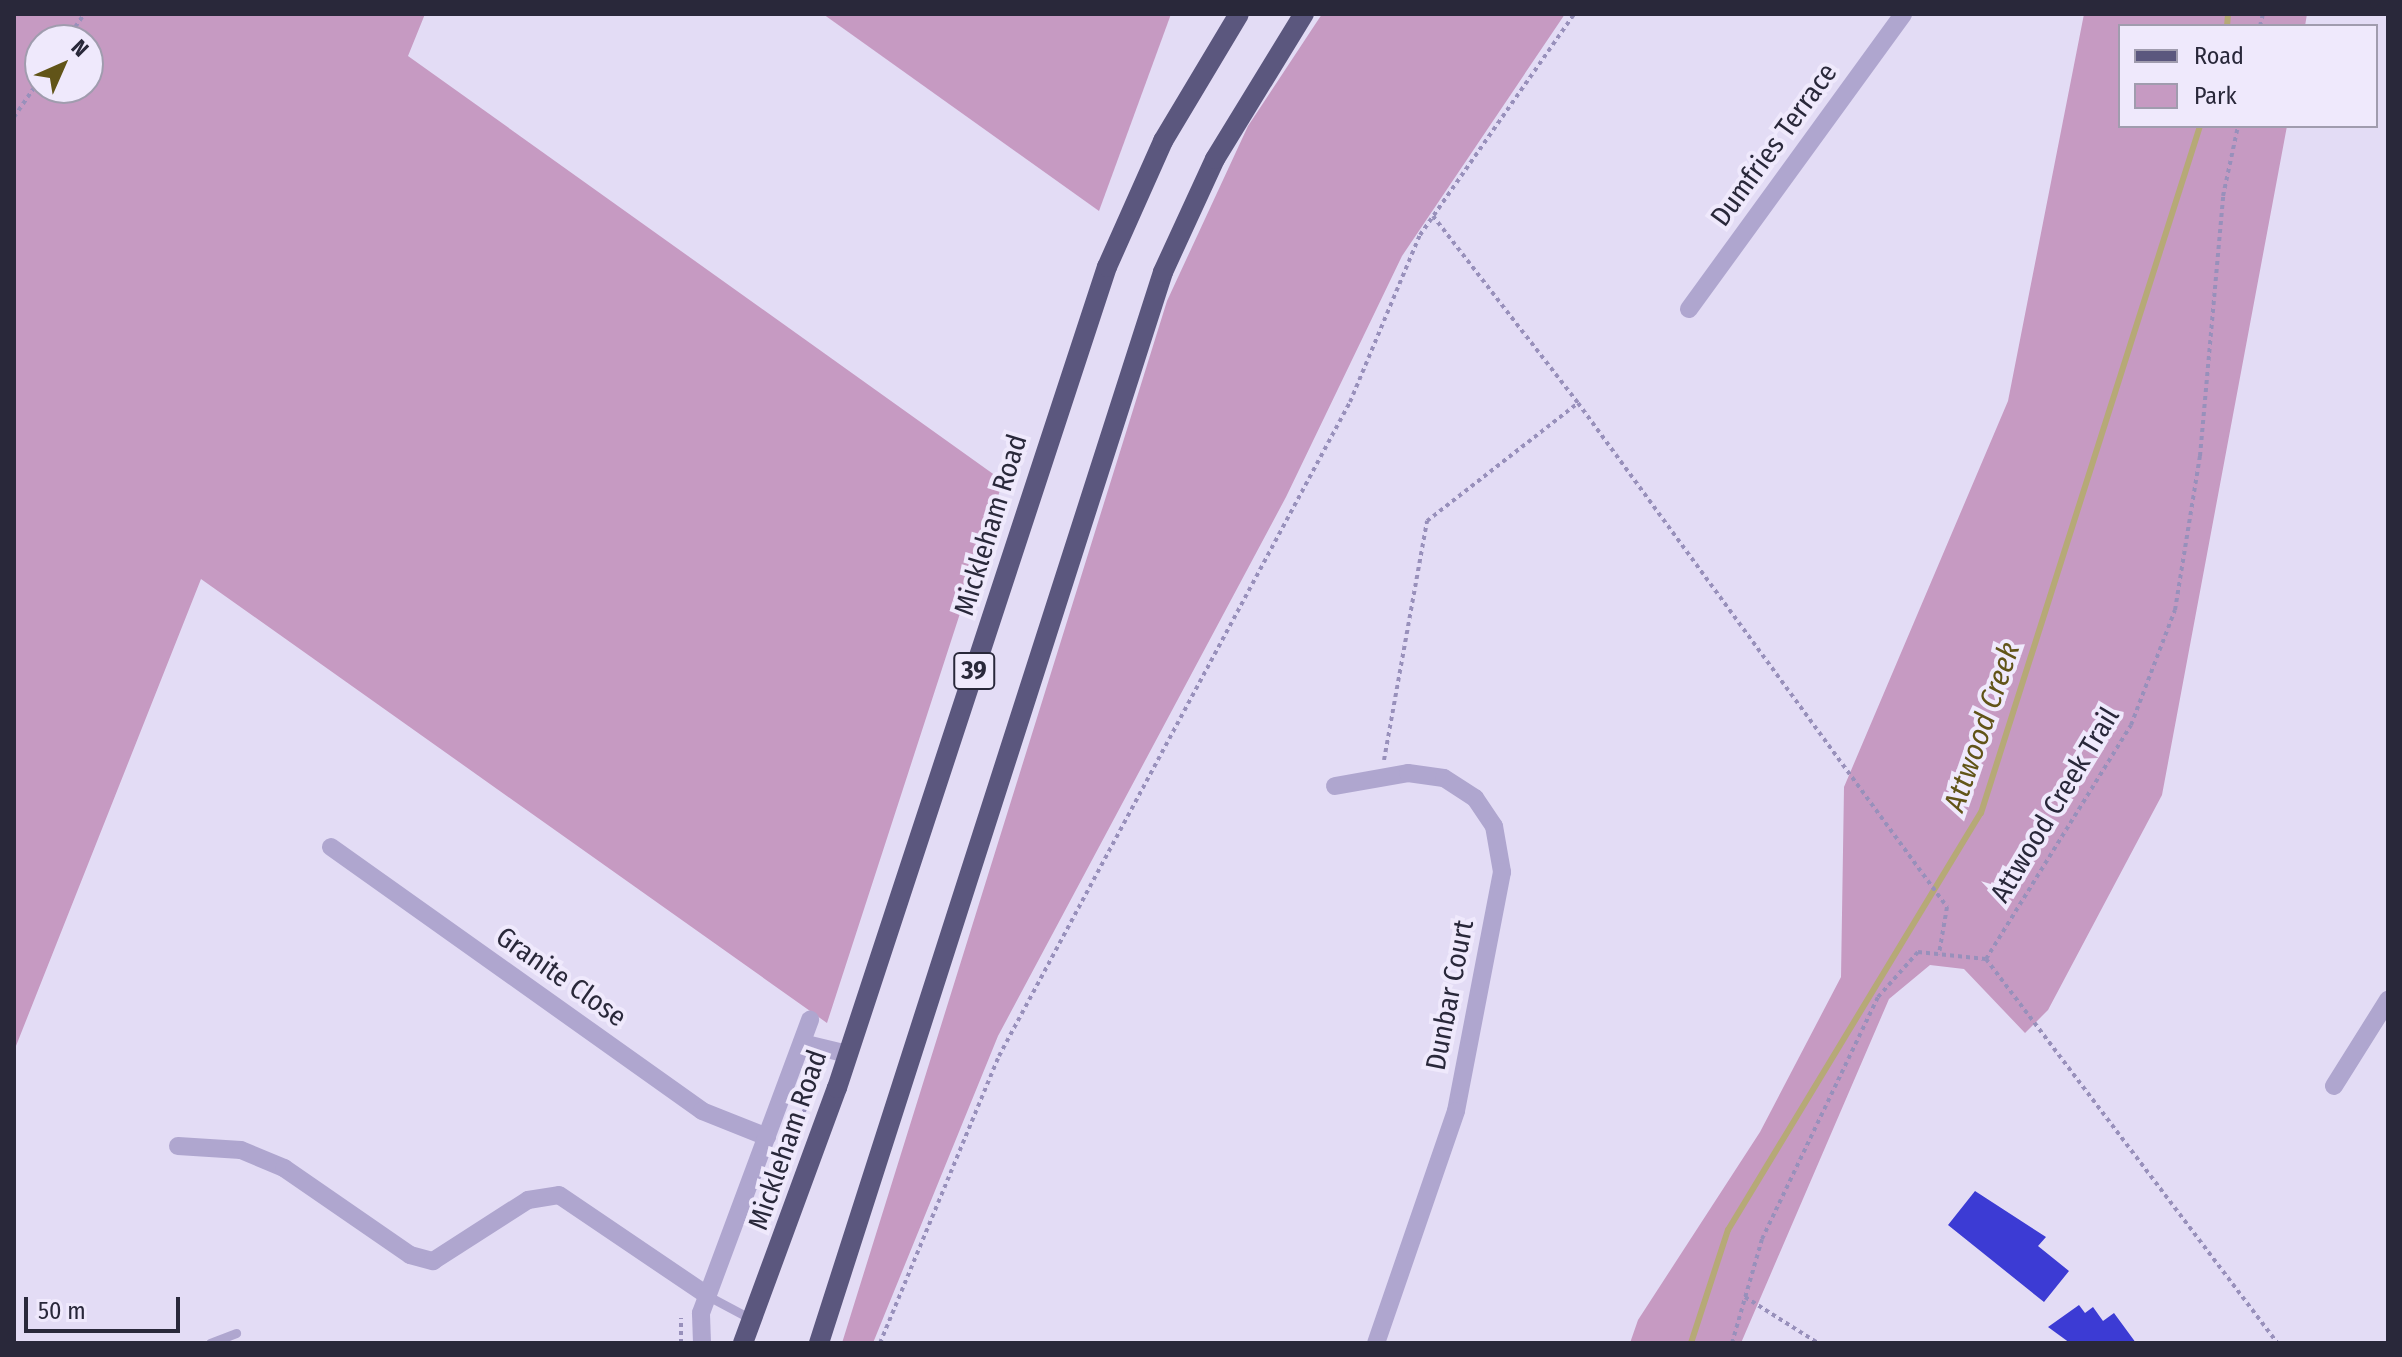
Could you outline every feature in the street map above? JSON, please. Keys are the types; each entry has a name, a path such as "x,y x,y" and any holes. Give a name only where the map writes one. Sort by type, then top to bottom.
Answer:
{"main road":[{"name":"Mickleham Road","path":"743,1343 848,1054 1107,267 1163,141 1239,14"},
{"name":"39","path":"819,1343 1163,272 1215,159 1304,14"}],"street":[{"name":"Dumfries Terrace","path":"1689,309 1903,14"},
{"name":"Dunbar Court","path":"1335,786 1381,778 1444,778 1475,798 1494,826 1502,872 1456,1111 1376,1343"},
{"name":"Granite Close","path":"331,847 702,1111 767,1137"},
{"path":"2334,1086 2388,1000"},
{"path":"702,1343 708,1296 810,1020"},
{"path":"802,1043 848,1054"},
{"path":"178,1146 241,1150 284,1168 410,1255 433,1261 528,1200 559,1195 708,1296"}],"lane":[{"path":"708,1296 753,1320"},
{"path":"210,1343 236,1333"}],"path":[{"path":"880,1343 999,1056 1350,402 1433,216 1574,14"},
{"name":"Attwood Creek Trail","path":"1986,959 2131,725 2175,610 2200,456 2223,196 2238,128"},
{"path":"1433,216 1578,403 1947,907 1939,954"},
{"path":"1381,778 1427,521 1578,403"},
{"path":"1732,1343 1762,1239 1878,997 1918,952 1986,959 2278,1343"},
{"path":"1745,1297 1818,1343"}],"green space":[{"path":"14,14 425,14 408,56 1003,481 827,1023 201,579 14,1051"},
{"path":"823,14 1171,14 1099,211"},
{"path":"1322,14 1565,14 1402,256 1286,497 998,1036 873,1343 842,1343 1167,301 1248,126"},
{"path":"2084,14 2307,14 2305,24 2118,24 2118,128 2287,128 2162,795 2048,1010 2025,1033 1964,969 1930,965 1889,999 1741,1343 1630,1343 1638,1320 1760,1132 1841,977 1844,787 2008,401"}],"building":[{"path":"1975,1191 2046,1237 2038,1246 2069,1271 2044,1302 1948,1225"},
{"path":"2079,1305 2085,1313 2093,1307 2103,1321 2114,1313 2136,1343 2070,1343 2048,1327"}],"waterway":[{"name":"Attwood Creek","path":"2227,24 2228,14"},
{"name":"Attwood Creek","path":"1691,1343 1728,1230 1981,813 2199,128"}]}
